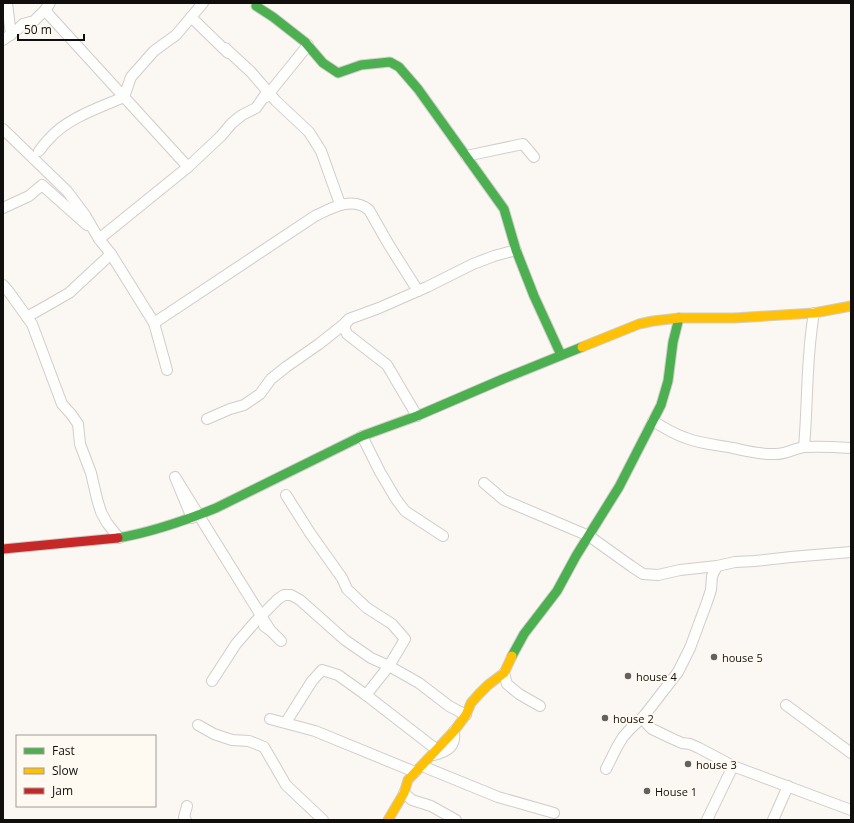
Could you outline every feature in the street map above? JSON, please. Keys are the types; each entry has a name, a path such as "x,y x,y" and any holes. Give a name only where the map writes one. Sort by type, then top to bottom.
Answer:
{"street":[{"path":"6,39 7,3"},
{"path":"40,151 49,138 79,116 124,97 131,77 154,51 176,35 203,3"},
{"path":"6,39 23,24 34,20 47,5"},
{"path":"47,5 50,16 188,167"},
{"path":"256,6 273,17 305,42 323,63 338,73 361,65 390,62 399,67 418,89 504,209 516,250 534,296 561,355"},
{"path":"191,17 269,92"},
{"path":"97,236 188,167 221,136 232,123 242,115 256,108 265,95 308,45"},
{"path":"225,48 251,72 276,101 309,132 321,151 340,204"},
{"path":"3,129 67,191 85,215 154,323 167,370"},
{"path":"466,156 523,144 534,157"},
{"path":"3,208 29,196 42,185 97,236"},
{"path":"154,323 315,216 340,204 357,204 364,206 369,210 418,291"},
{"path":"417,416 387,365 347,334 344,326 345,323 349,319 418,291 474,264 494,256 516,250"},
{"path":"27,317 68,293 111,254"},
{"path":"3,285 32,324 62,404 78,424 80,444 91,473 101,512 107,523 119,538"},
{"path":"3,548 119,538 154,530 192,518 216,508 362,436 417,416 503,379 639,324 679,318 734,318 814,314 851,306"},
{"path":"804,447 807,379 814,314"},
{"path":"388,820 404,793 408,780 435,753 438,754 450,748 455,738 454,731 466,715 471,703 488,685 504,674 517,645 557,591 576,556 620,487 661,405 668,381 673,342 679,318"},
{"path":"207,419 230,409 244,405 260,394 271,379 350,320"},
{"path":"653,421 670,432 686,438 705,443 768,454 777,454 804,447 851,448"},
{"path":"362,436 380,472 396,498 406,510 443,536"},
{"path":"192,518 175,477 270,630 280,641"},
{"path":"484,483 504,500 589,536 643,574 658,575 680,570 717,566 735,562 851,552"},
{"path":"286,494 310,533 342,578 347,589 368,608 392,624 405,639 389,666 366,695"},
{"path":"606,769 623,738 644,716 678,672 690,648 707,602 711,590 712,576 717,566"},
{"path":"212,681 236,644 256,622 278,599 284,595 291,595 300,600 345,640 372,658 419,683 449,706 466,715"},
{"path":"256,622 270,630"},
{"path":"288,719 312,681 322,670 338,675 366,695 435,753"},
{"path":"504,674 507,684 519,694 540,706"},
{"path":"786,705 851,753"},
{"path":"644,716 647,724 652,729 673,740 690,744 733,766 851,810"},
{"path":"270,719 315,731 498,797 554,813"},
{"path":"198,725 214,734 232,740 249,741 264,747 286,785 323,820"},
{"path":"707,820 733,766"},
{"path":"773,820 788,786"},
{"path":"404,793 412,800 431,806 456,820"},
{"path":"186,820 184,817 187,806"}],"traffic: fast":[{"path":"256,6 273,17 305,42 323,63 338,73 361,65 390,62 399,67 418,89 504,209 516,250 534,296 561,355"},
{"path":"512,656 524,634 557,591 576,556 619,487 661,405 668,381 673,342 679,318"},
{"path":"118,538 168,526 216,508 362,436 417,416 582,347"}],"traffic: slow":[{"path":"582,347 639,324 653,321 679,318 734,318 814,313 851,306"},
{"path":"388,820 404,793 408,780 454,731 466,715 471,703 479,694 504,673 512,656"}],"traffic: jam":[{"path":"3,549 118,538"}],"place":[{"name":"house 5","path":"714,657"},
{"name":"house 4","path":"628,676"},
{"name":"house 2","path":"605,718"},
{"name":"house 3","path":"688,764"},
{"name":"House 1","path":"647,791"}]}
